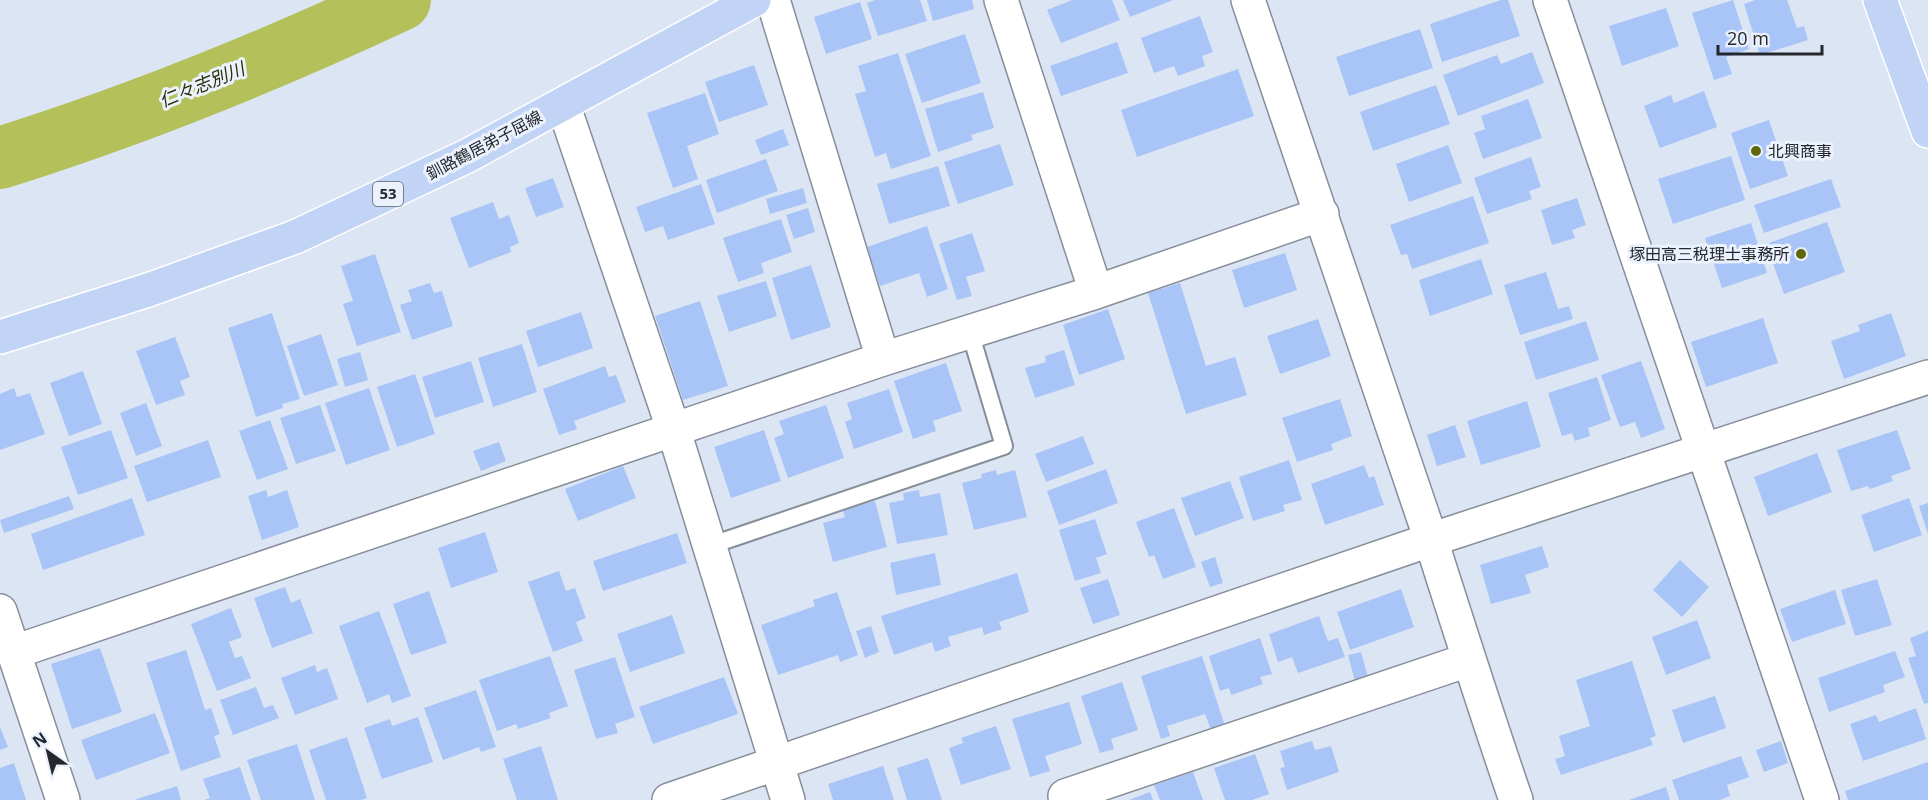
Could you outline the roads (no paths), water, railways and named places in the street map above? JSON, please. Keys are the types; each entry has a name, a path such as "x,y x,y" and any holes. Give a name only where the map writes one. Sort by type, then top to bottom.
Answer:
{"main road":[{"name":"釧路鶴居弟子屈線","path":"0,337 148,290 295,237 467,156 754,0"},
{"path":"1880,0 1920,85 1928,131"}],"street":[{"path":"773,0 883,359"},
{"path":"1001,0 1096,292"},
{"path":"1248,0 1322,214 1516,800"},
{"path":"1550,0 1822,800"},
{"path":"563,104 674,431 788,800"},
{"path":"14,652 883,359 1096,292 1322,214"},
{"path":"669,800 1430,540 1928,377"},
{"path":"0,611 63,800"},
{"path":"1067,800 1065,796 1468,660"}],"lane":[{"path":"709,546 1004,446 970,332"}],"waterway":[{"name":"仁々志別川","path":"0,158 102,124 203,86 400,0"}],"place":[{"name":"北興商事","path":"1756,151"},
{"name":"塚田高三税理士事務所","path":"1801,254"}]}
